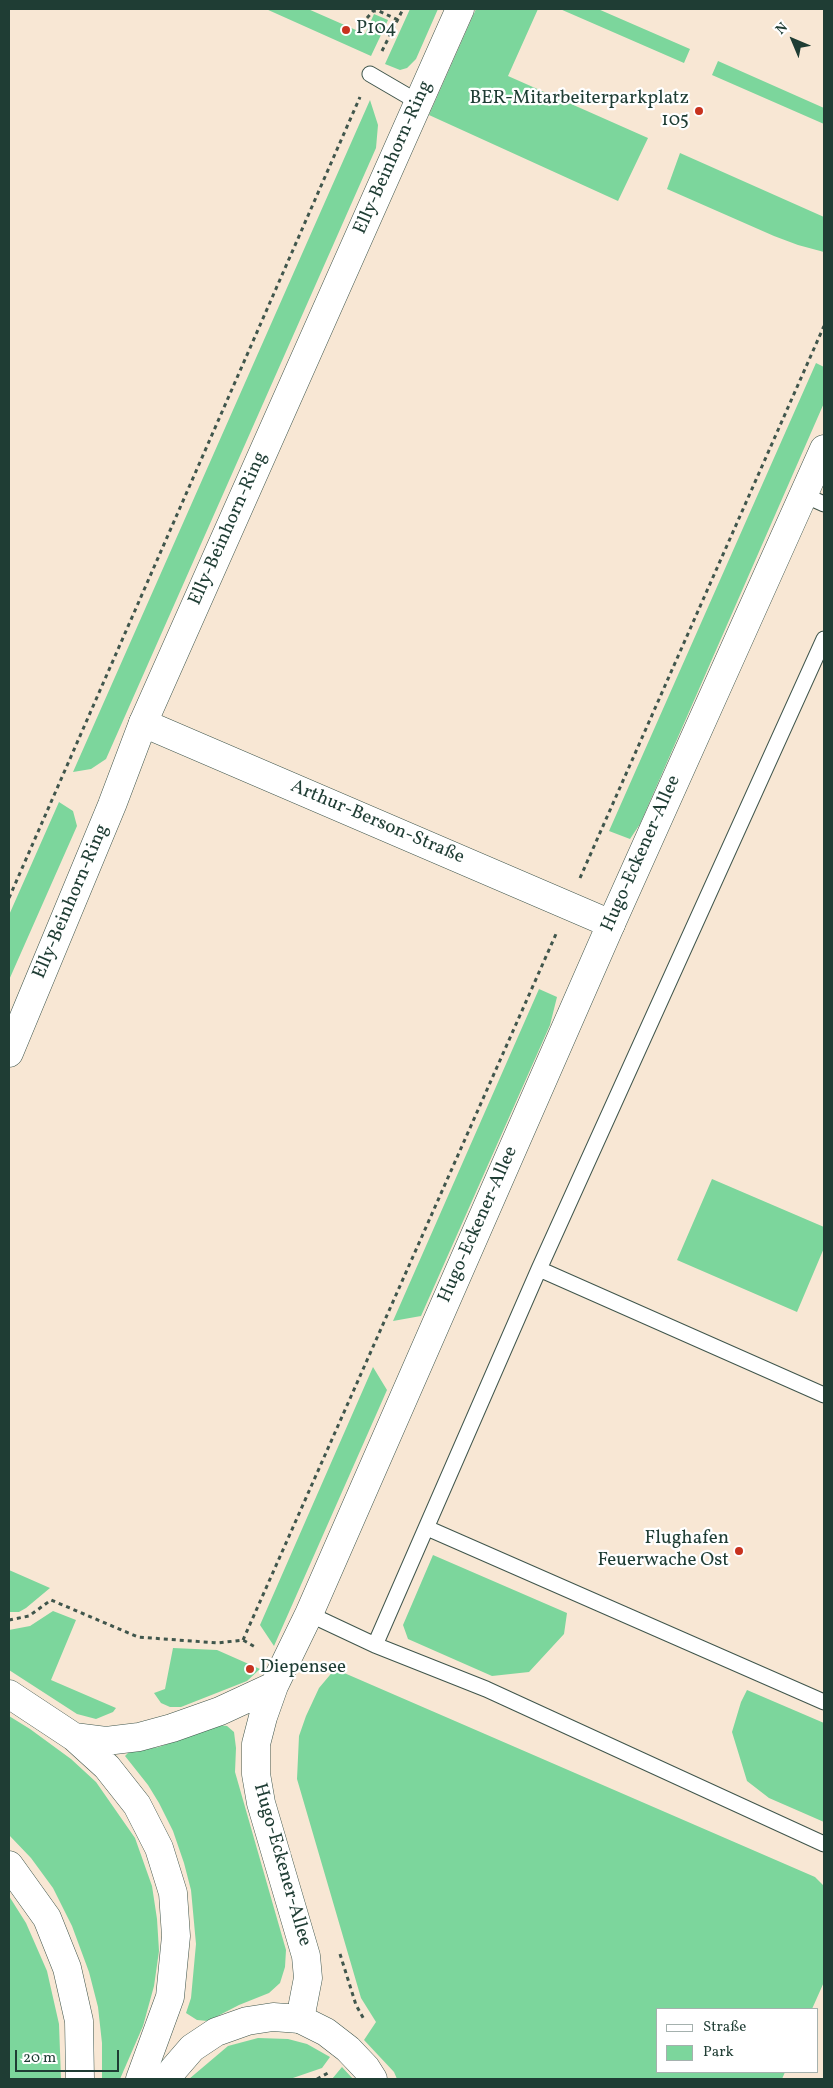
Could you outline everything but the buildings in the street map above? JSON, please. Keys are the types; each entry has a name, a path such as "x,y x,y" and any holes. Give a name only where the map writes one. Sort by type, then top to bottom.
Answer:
{"main road":[{"name":"Elly-Beinhorn-Ring","path":"9,1053 112,805 143,723 460,9"},
{"name":"Hugo-Eckener-Allee","path":"300,2020 308,1978 306,1956 262,1803 256,1774 256,1744 263,1716 278,1676 309,1614 611,924 814,499 824,449"},
{"name":"Arthur-Berson-Straße","path":"143,723 611,924"},
{"path":"74,1737 106,1741 139,1737 172,1728 220,1710 278,1676"},
{"path":"9,1694 74,1737 107,1767 137,1805 159,1848 173,1893 176,1936 170,1997 140,2079"},
{"path":"9,1865 47,1918 67,1968 79,2021 80,2079"},
{"path":"169,2079 173,2070 192,2048 216,2032 247,2021 273,2017 300,2020 326,2032 348,2049 366,2068 373,2079"}],"lane":[{"path":"370,74 418,102"},
{"path":"375,1645 539,1270 824,639"},
{"path":"539,1270 824,1395"},
{"path":"427,1528 824,1702"},
{"path":"309,1614 375,1645 486,1689 824,1844"}],"path":[{"path":"9,898 370,74 403,9"},
{"path":"367,18 373,11 378,11 398,20"},
{"path":"243,1640 824,326"},
{"path":"9,1620 29,1616 51,1600 138,1637 218,1643 243,1640"},
{"path":"243,1640 278,1676"},
{"path":"337,1946 356,2004 367,2023 348,2049"}],"green space":[{"path":"266,9 308,9 365,34 374,14 388,20 371,56"},
{"path":"410,9 438,9 416,59 407,68 400,70 385,64"},
{"path":"476,9 538,9 508,76 648,138 618,201 429,115"},
{"path":"560,9 598,9 690,49 684,63"},
{"path":"718,61 824,108 824,124 712,75"},
{"path":"370,100 378,125 376,148 106,759 91,769 73,772"},
{"path":"680,153 824,217 824,252 774,236 667,189"},
{"path":"816,363 824,367 824,403 640,824 630,839 609,831"},
{"path":"59,802 73,811 77,826 9,980 9,915"},
{"path":"539,989 557,997 550,1025 421,1316 393,1321"},
{"path":"712,1179 824,1227 824,1248 797,1312 677,1260"},
{"path":"373,1367 387,1390 274,1646 260,1625"},
{"path":"433,1555 567,1613 564,1634 529,1672 492,1676 408,1639 403,1625"},
{"path":"9,1570 50,1588 26,1608 19,1612 9,1612"},
{"path":"53,1611 76,1620 51,1680 116,1708 113,1712 96,1719 77,1714 9,1670 9,1630 30,1626"},
{"path":"173,1648 217,1650 260,1669 247,1681 181,1707 170,1707 161,1703 154,1693 165,1689"},
{"path":"335,1669 815,1877 824,1886 824,1982 812,2008 656,2008 656,2073 785,2073 782,2079 397,2079 394,2072 364,2040 376,2022 361,1998 297,1779 299,1736 319,1688"},
{"path":"747,1690 824,1723 824,1822 769,1798 747,1781 732,1732 741,1702"},
{"path":"9,1716 71,1759 96,1782 135,1838 152,1886 159,1951 154,1986 143,2026 120,2079 102,2079 102,2043 98,2007 89,1972 72,1926 53,1888 31,1858 9,1835"},
{"path":"219,1725 227,1726 234,1732 236,1748 235,1772 286,1950 285,1967 280,1983 269,1993 239,2005 208,2021 197,2020 186,2013 191,1998 196,1944 191,1890 184,1863 173,1831 159,1803 148,1785 125,1756 129,1752 159,1747"},
{"path":"9,1896 26,1923 47,1971 59,2024 61,2079 9,2079"},
{"path":"258,2038 288,2039 307,2044 330,2057 322,2068 290,2079 189,2079 228,2046"},
{"path":"342,2067 353,2079 332,2079"}],"place":[{"name":"P104","path":"346,30"},
{"name":"BER-Mitarbeiterparkplatz 105","path":"699,111"},
{"name":"Flughafen Feuerwache Ost","path":"739,1551"},
{"name":"Diepensee","path":"250,1669"}]}
